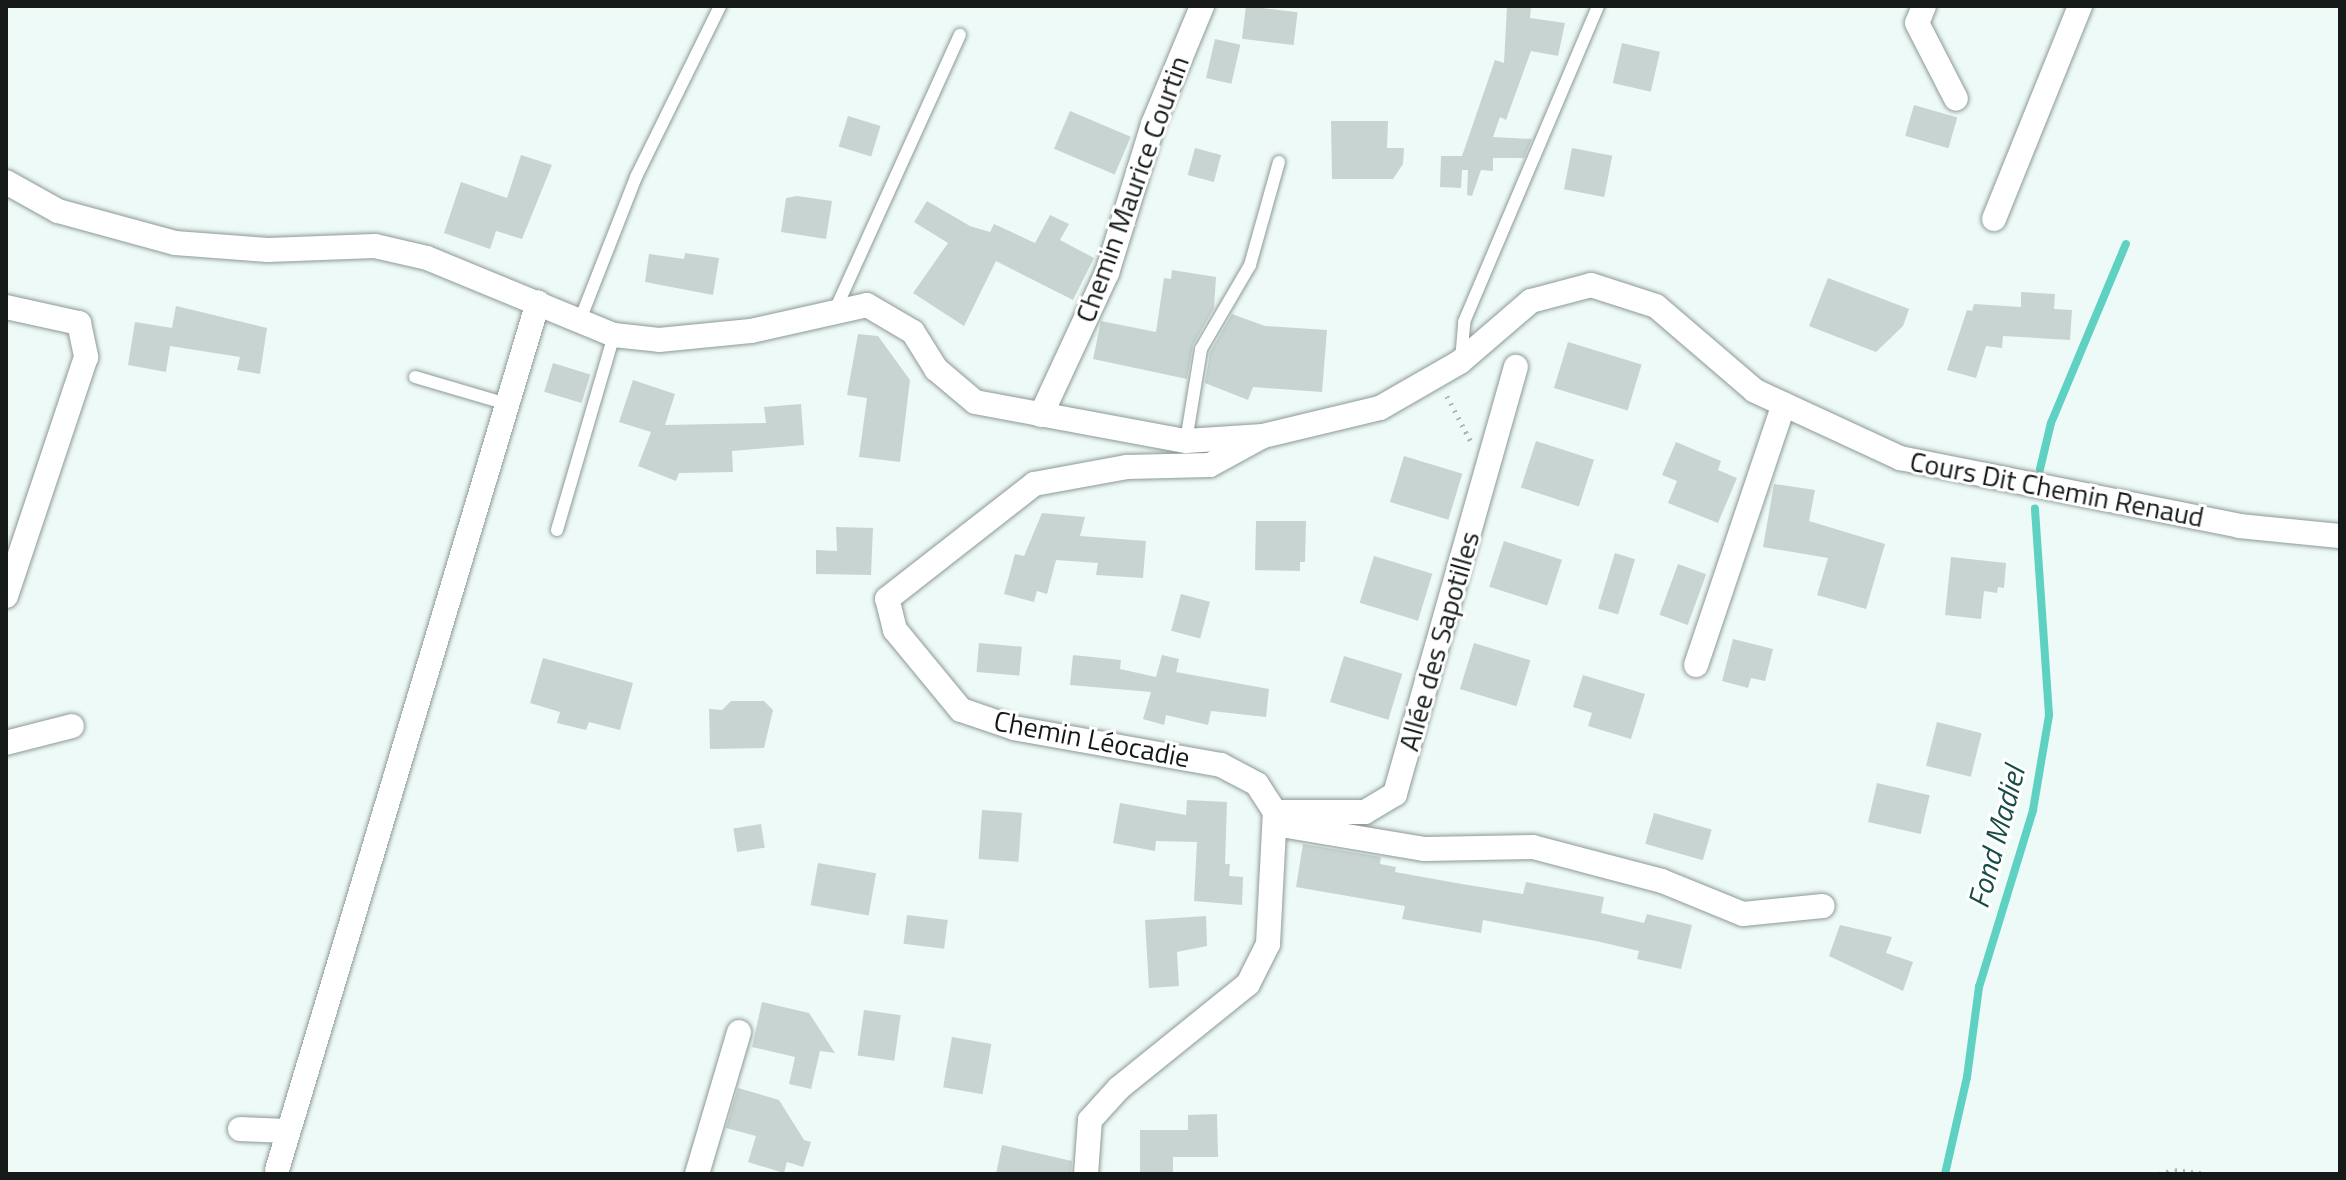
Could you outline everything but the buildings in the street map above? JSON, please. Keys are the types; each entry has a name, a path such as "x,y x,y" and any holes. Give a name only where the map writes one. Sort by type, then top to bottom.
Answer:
{"street":[{"name":"Chemin Maurice Courtin","path":"1041,415 1107,273 1153,124 1202,6"},
{"path":"1924,6 1917,23 1956,99"},
{"path":"1994,219 2080,6"},
{"name":"Cours Dit Chemin Renaud","path":"6,182 58,211 175,243 268,250 375,246 427,258 614,335 659,340 751,331 836,308 867,305 913,332 936,369 975,402 1186,441 1263,436 1380,408 1460,362 1531,301 1591,285 1656,306 1755,391 1900,458 2239,526 2340,536"},
{"path":"277,1170 286,1131 538,302"},
{"path":"6,307 79,323 86,357 6,596"},
{"name":"Allée des Sapotilles","path":"1275,818 1365,812 1395,794 1516,367"},
{"path":"1696,665 1784,404"},
{"name":"Chemin Léocadie","path":"1263,436 1210,465 1127,467 1034,484 887,599 895,630 961,710 1014,728 1221,765 1257,784 1275,818"},
{"path":"6,743 72,726"},
{"path":"1086,1174 1090,1120 1119,1088 1248,984 1268,944 1275,818 1425,849 1533,847 1662,881 1743,914 1823,906"},
{"path":"697,1174 739,1032"},
{"path":"240,1129 286,1131"}],"lane":[{"path":"580,320 636,177 720,6"},
{"path":"1460,362 1464,322 1598,6"},
{"path":"836,308 960,35"},
{"path":"1186,441 1201,349 1250,265 1279,162"},
{"path":"557,530 614,335"},
{"path":"415,377 507,404"}],"path":[{"path":"1438,377 1470,440 1493,450"},
{"path":"2159,1174 2175,1170 2209,1174"}],"waterway":[{"name":"Fond Madiel","path":"2040,469 2051,423 2126,244"},
{"name":"Fond Madiel","path":"1945,1174 1967,1077 1979,987 2033,810 2049,715 2035,508"}]}
